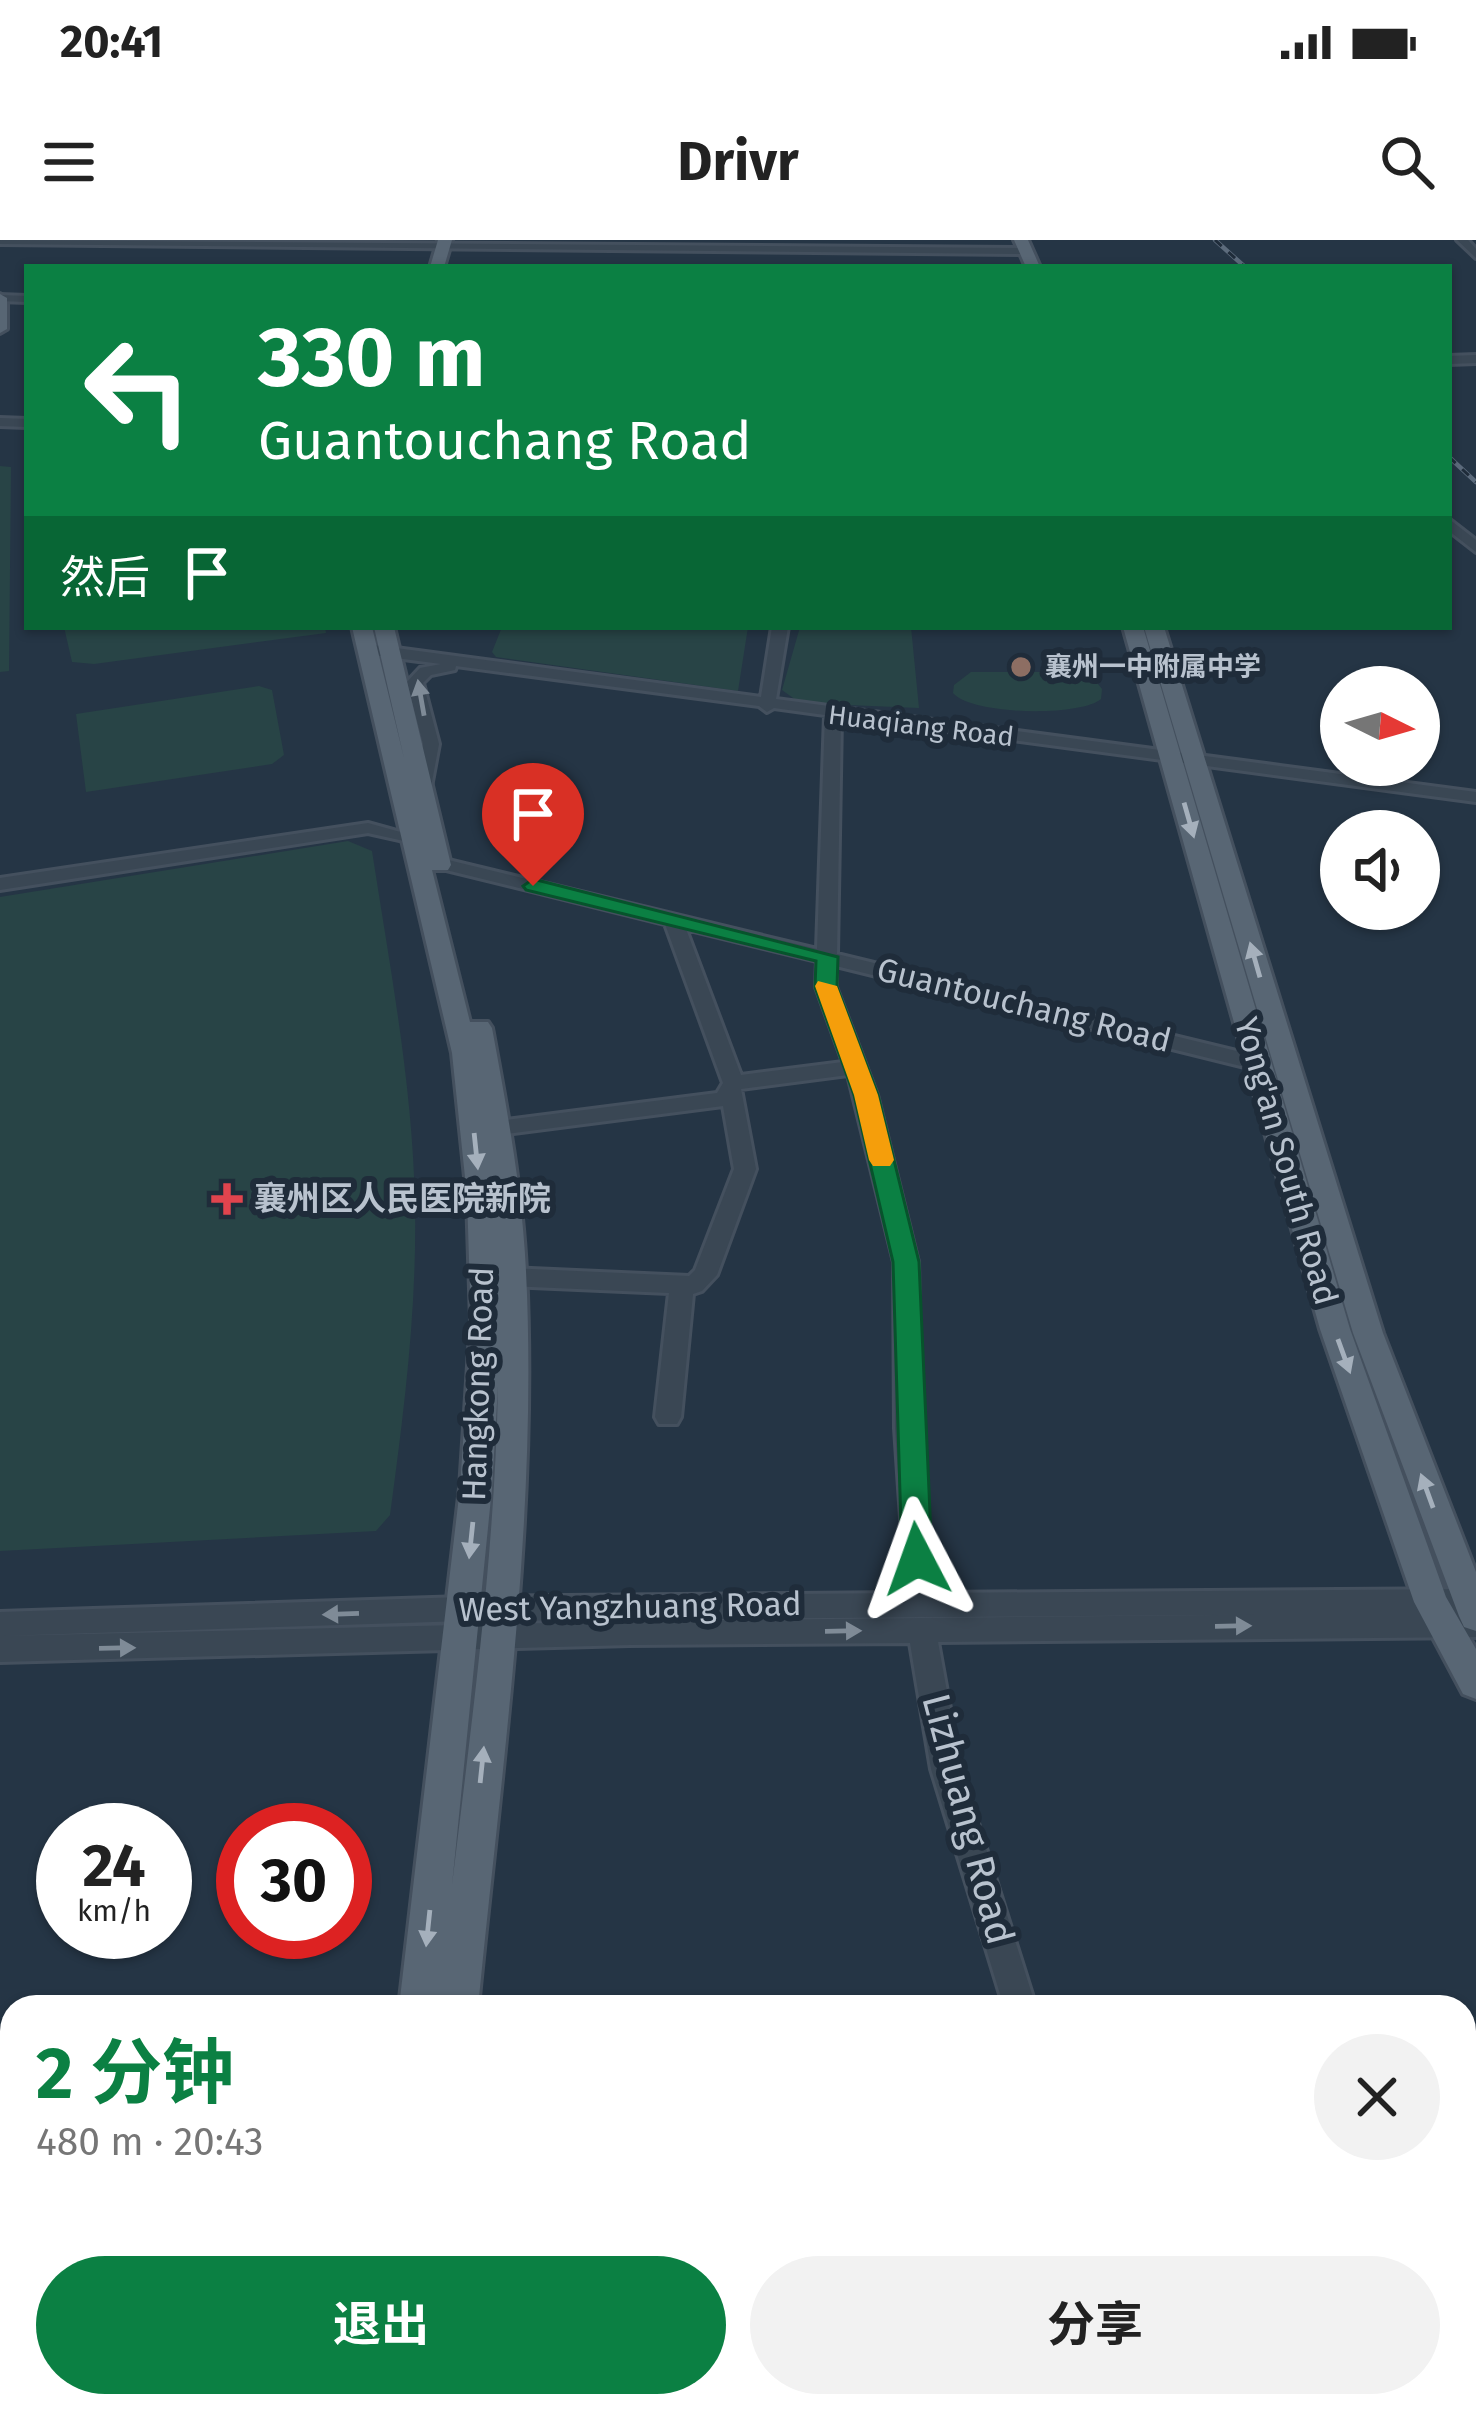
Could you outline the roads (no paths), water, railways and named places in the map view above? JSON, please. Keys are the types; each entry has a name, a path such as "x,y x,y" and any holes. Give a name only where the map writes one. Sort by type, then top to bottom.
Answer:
{"main road":[{"path":"0,298 0,329"},
{"name":"Yong'an South Road","path":"1133,630 1184,760 1462,1612 1476,1683"},
{"name":"Yong'an South Road","path":"1155,630 1257,1063 1335,1329 1462,1612"},
{"name":"Hangkong Road","path":"376,639 412,791 440,863 498,1128 509,1277 509,1486 459,1995"},
{"name":"Hangkong Road","path":"412,791 412,838 465,1053 481,1196 486,1320 463,1609 420,1995"}],"street":[{"path":"71,240 322,240"},
{"path":"542,240 1024,245"},
{"path":"1462,240 1476,255"},
{"path":"0,245 435,251 749,245"},
{"path":"1452,526 1476,548"},
{"path":"761,706 768,630"},
{"path":"761,706 779,630"},
{"name":"Huaqiang Road","path":"376,639 484,666 761,706 1476,797"},
{"path":"0,880 369,820 412,791 430,744 416,682 426,670 484,666"},
{"name":"Lizhuang Road","path":"833,715 826,987 856,1067 906,1262 908,1428 921,1616 946,1769 1016,1995"},
{"path":"0,880 368,828 412,838"},
{"name":"Guantouchang Road","path":"440,863 1257,1063"},
{"path":"509,1277 682,1285 705,1275 745,1169 732,1085 673,920"},
{"path":"732,1085 856,1067"},
{"path":"498,1128 724,1099 732,1085"},
{"path":"668,1417 682,1285"},
{"name":"West Yangzhuang Road","path":"0,1624 85,1625 498,1608 921,1616 1462,1612"},
{"name":"West Yangzhuang Road","path":"0,1649 494,1640 921,1616"}],"railway":[{"path":"1215,240 1242,264"},
{"path":"1452,460 1476,482"}],"place":[{"name":"襄州一中附属中学","path":"1021,667"},
{"name":"襄州区人民医院新院","path":"227,1199"}]}
